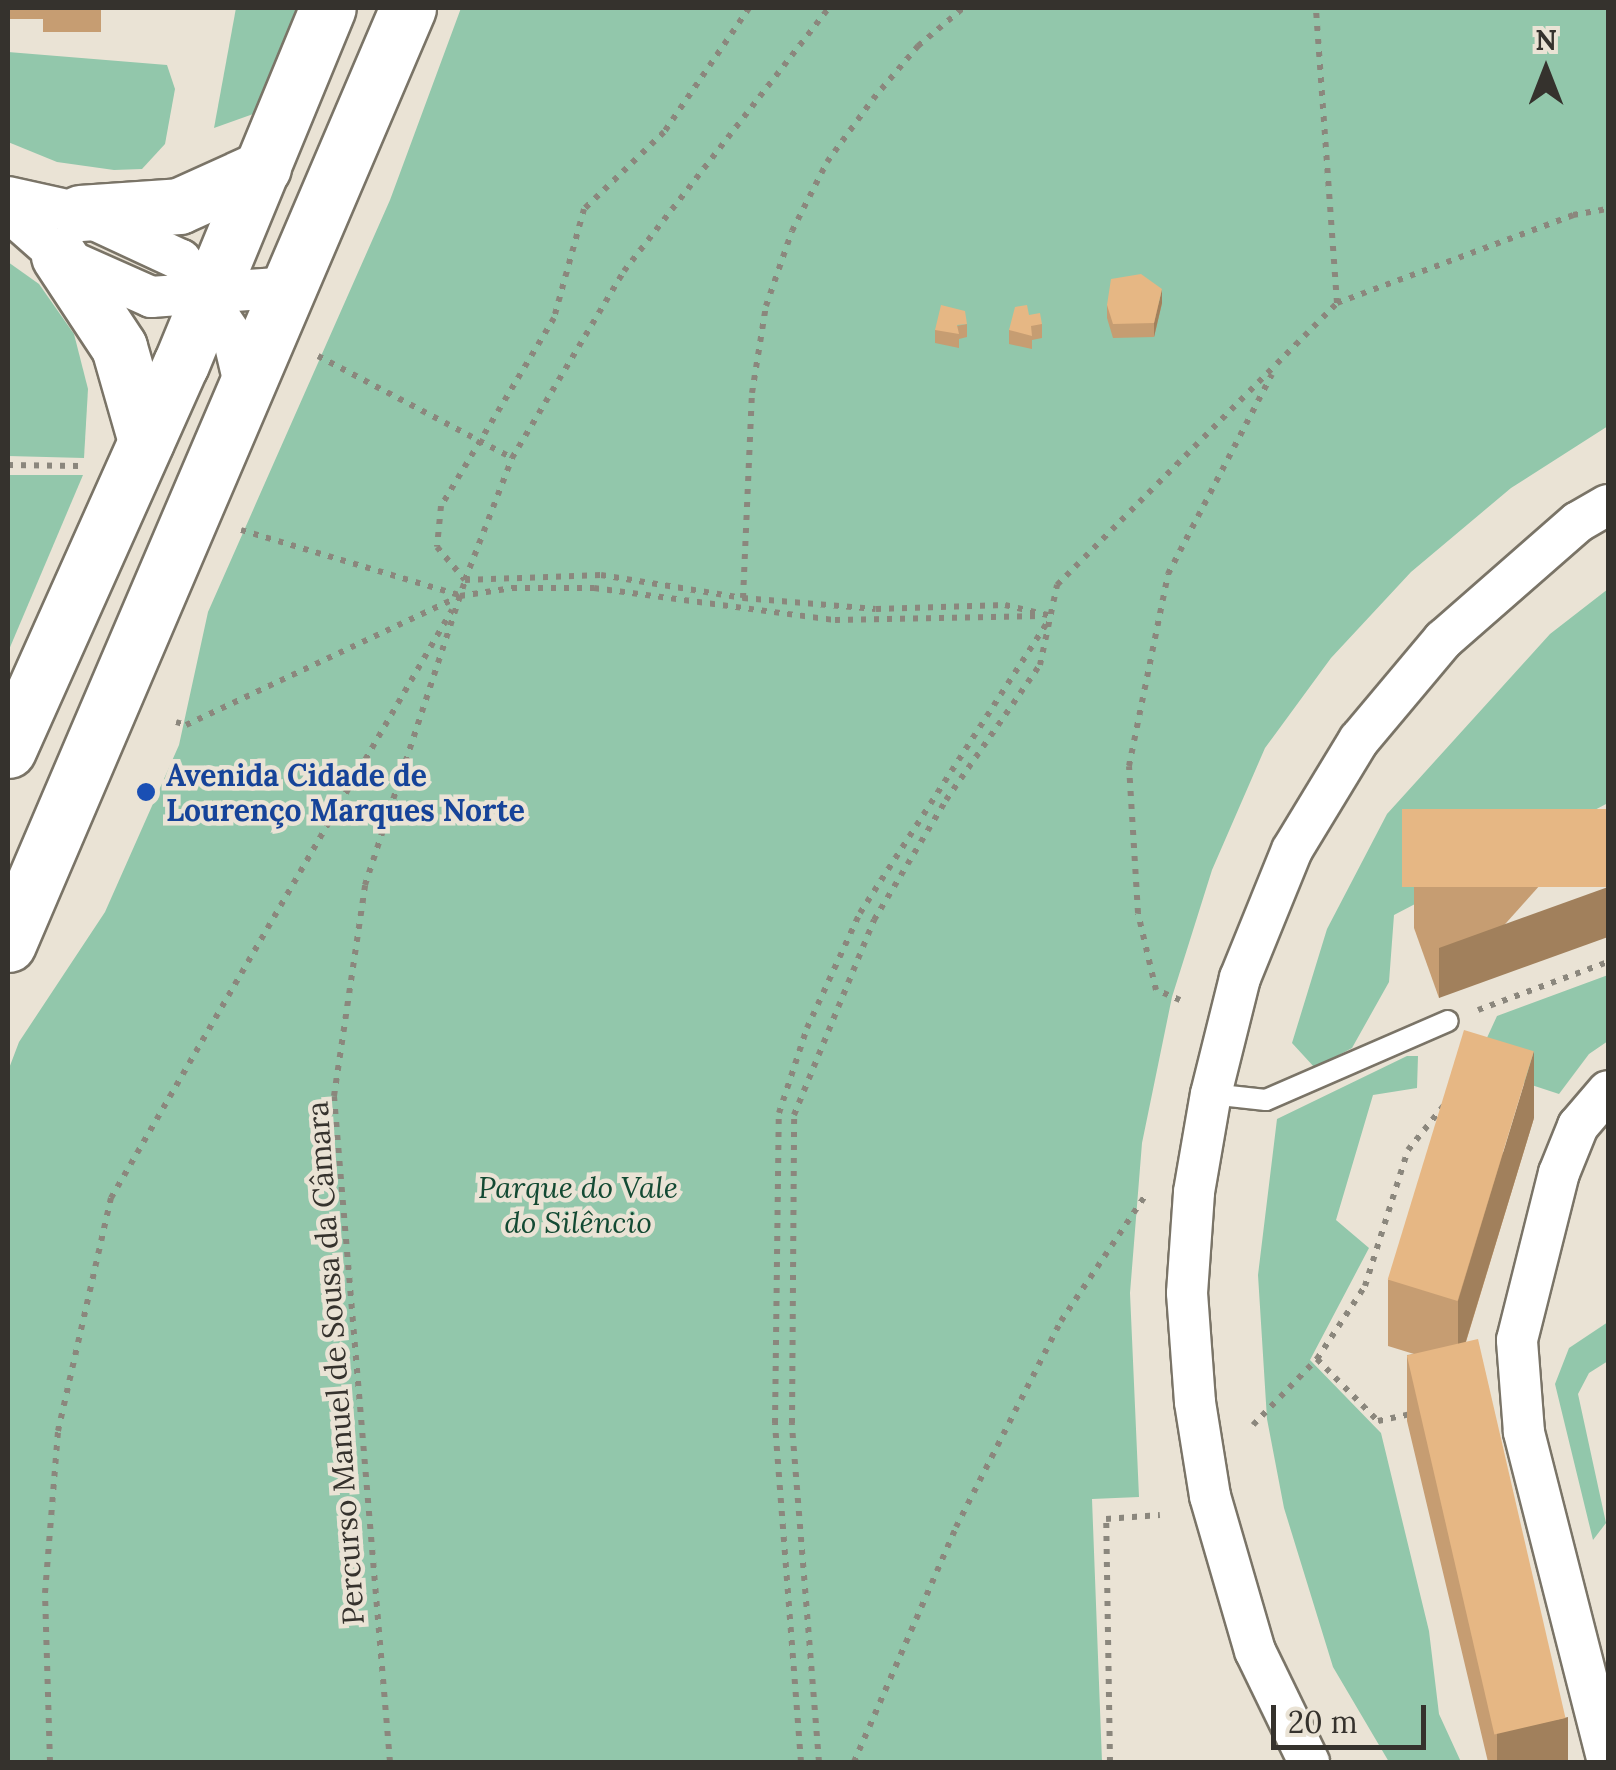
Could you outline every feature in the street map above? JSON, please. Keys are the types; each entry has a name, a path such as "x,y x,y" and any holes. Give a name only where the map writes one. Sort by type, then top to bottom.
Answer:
{"street":[{"path":"8,750 210,296 328,8"},
{"path":"8,944 408,8"},
{"path":"8,211 70,234 180,206 263,168"},
{"path":"8,197 70,234 164,300 289,286"},
{"path":"70,234 119,347 146,441"},
{"path":"210,296 233,338 246,392"},
{"path":"1309,1762 1255,1651 1210,1496 1195,1402 1187,1293 1194,1192 1211,1094 1240,978 1292,850 1359,740 1443,640 1578,522 1608,505"},
{"path":"1608,1090 1578,1126 1559,1172 1517,1340 1524,1432 1608,1762"}],"lane":[{"path":"1211,1094 1266,1100 1448,1021"}],"path":[{"path":"749,8 664,132 584,209 554,318 476,438 436,528 437,548 464,580 601,575 743,598 876,609 1004,605 1052,616"},
{"name":"Percurso Manuel de Sousa da Câmara","path":"390,1762 334,1096 365,885 464,580 512,458 624,271 829,8"},
{"path":"743,598 752,392 766,306 792,231 826,162 873,99 918,46 963,8"},
{"path":"1316,8 1337,303"},
{"path":"819,1762 792,1423 794,1115 874,920 946,800 1040,666 1057,586 1337,303 1573,215 1608,209"},
{"path":"312,353 512,458"},
{"path":"1180,1000 1156,990 1138,914 1129,766 1168,574 1275,368"},
{"path":"8,465 90,466"},
{"path":"235,528 460,596"},
{"path":"176,722 186,725 460,596 553,586 835,620 1052,616"},
{"path":"50,1762 45,1593 58,1431 111,1198 460,596"},
{"path":"801,1762 775,1423 780,1113 807,1028 860,912 1052,616"},
{"path":"1448,1021 1608,962"},
{"path":"1253,1425 1317,1358 1364,1286 1408,1150 1458,1088"},
{"path":"854,1762 956,1526 1052,1338 1146,1195"},
{"path":"1317,1358 1378,1422 1418,1412"},
{"path":"1110,1762 1106,1519 1160,1515"}],"green space":[{"path":"236,8 298,8 256,113 214,128"},
{"name":"Parque do Vale do Silêncio","path":"461,8 1608,8 1608,426 1511,488 1411,572 1331,658 1265,748 1212,870 1172,997 1142,1143 1130,1293 1139,1497 1092,1499 1102,1762 8,1762 8,1071 19,1042 105,912 179,745 208,612 390,200"},
{"path":"8,52 167,65 175,89 165,144 142,169 114,170 57,162 8,142"},
{"path":"8,262 39,284 74,334 88,389 84,458 8,456"},
{"path":"8,475 83,475 8,652"},
{"path":"1608,589 1608,803 1394,915 1389,982 1352,1048 1315,1068 1292,1043 1327,929 1387,814 1550,634"},
{"path":"1608,975 1608,1041 1589,1054 1559,1094 1474,1066 1497,1016"},
{"path":"1407,1056 1418,1056 1417,1088 1373,1095 1336,1220 1369,1248 1310,1360 1381,1433 1429,1631 1439,1714 1461,1762 1389,1762 1333,1667 1284,1508 1267,1419 1258,1275 1277,1119"},
{"path":"1608,1322 1608,1361 1589,1373 1578,1394 1606,1523 1593,1540 1555,1384 1569,1348"}],"building":[{"path":"1141,274 1162,289 1154,323 1113,324 1107,305 1111,279"},
{"path":"941,305 965,311 967,324 957,325 959,334 935,330"},
{"path":"1027,305 1029,315 1040,313 1042,324 1031,326 1032,336 1009,330 1015,307"},
{"path":"1402,809 1608,809 1608,887 1402,887"},
{"path":"1464,1030 1534,1051 1458,1301 1388,1280"},
{"path":"1478,1339 1566,1718 1494,1734 1407,1355"}],"place":[{"name":"Avenida Cidade de Lourenço Marques Norte","path":"146,792"}]}
